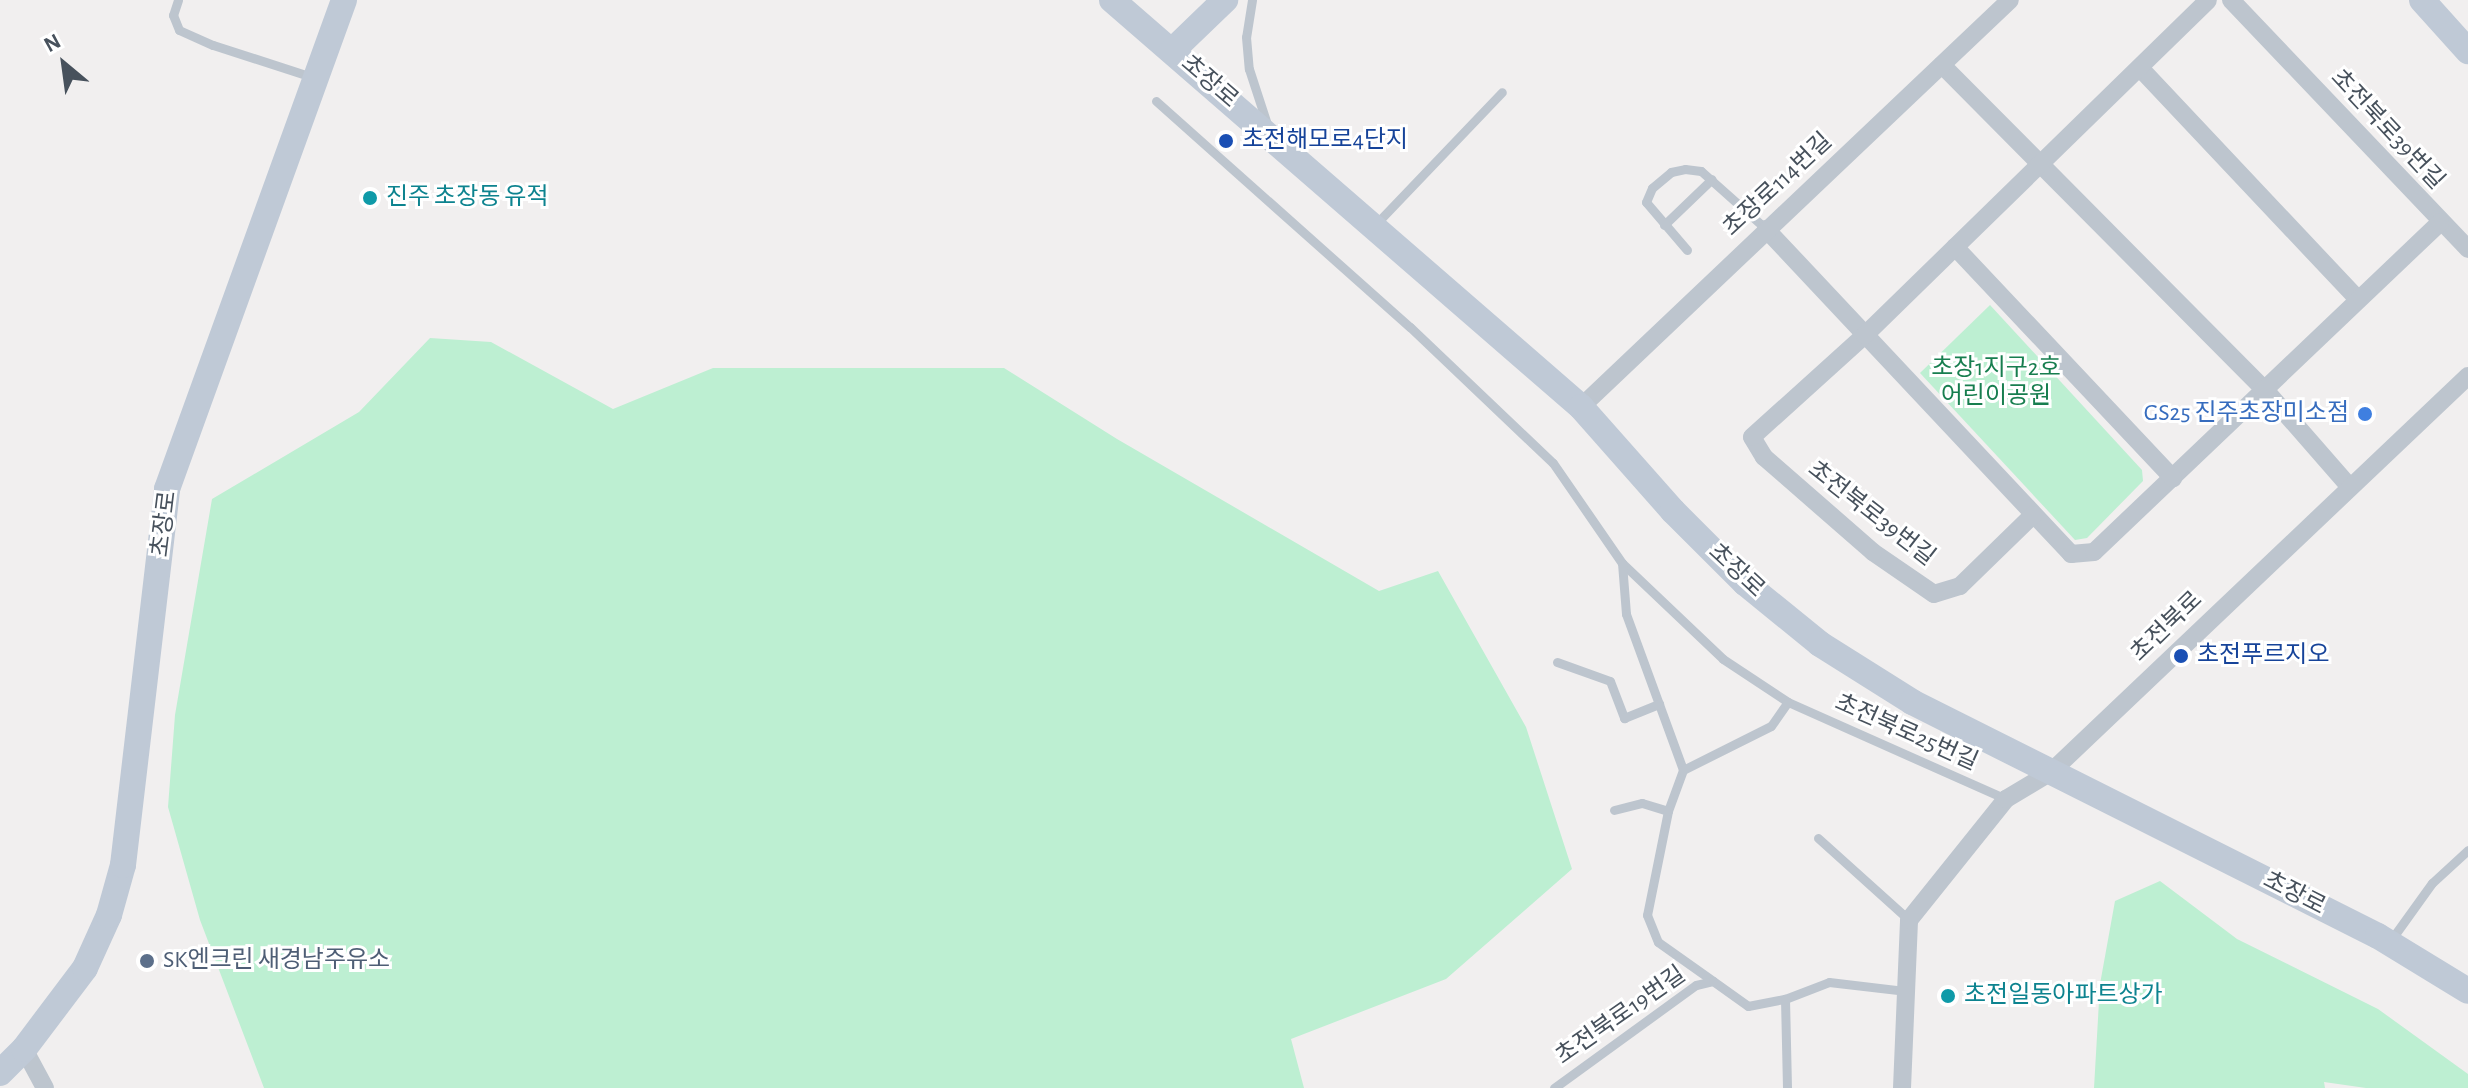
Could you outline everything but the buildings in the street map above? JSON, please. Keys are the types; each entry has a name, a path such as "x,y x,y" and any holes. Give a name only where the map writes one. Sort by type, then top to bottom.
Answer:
{"street":[{"name":"초장로","path":"0,1073 24,1049 85,968 109,915 123,865 167,489 344,0"},
{"name":"초장로","path":"1112,0 1581,407 1673,511 1735,573 1820,644 1912,702 2389,943 2468,991"},
{"path":"1172,51 1225,0"},
{"name":"초장로114번길","path":"1581,407 2010,0"},
{"name":"초전북로39번길","path":"2208,0 1865,335 1752,437 1764,457 1873,552 1934,594 1960,586 2033,515 2071,554 2094,552 2440,222 2231,0"},
{"path":"2422,0 2468,51"},
{"path":"1942,65 2266,391 2349,486"},
{"path":"2140,68 2358,299"},
{"path":"2440,222 2468,249"},
{"path":"1766,229 2033,515"},
{"path":"1955,247 2173,478"},
{"name":"초전북로","path":"1909,920 2006,799 2051,772 2468,376"},
{"path":"1902,1088 1909,920"},
{"path":"24,1049 45,1088"}],"lane":[{"path":"178,0 173,15 179,30 213,45 316,78"},
{"path":"1252,0 1246,37 1249,69 1271,135"},
{"path":"1374,226 1502,92"},
{"name":"초전북로25번길","path":"1156,101 1410,327 1553,463 1622,563 1723,659 1788,702 2006,799"},
{"path":"1687,250 1646,202 1652,188 1671,172 1685,169 1701,171 1766,229"},
{"path":"1664,225 1712,179"},
{"path":"1614,810 1642,803 1668,811 1683,770 1626,614 1622,563"},
{"path":"1557,662 1610,681 1624,718 1659,704"},
{"path":"1683,770 1771,726 1788,702"},
{"name":"초전북로19번길","path":"1668,811 1647,915 1658,942 1748,1006 1785,999 1829,982 1906,991"},
{"path":"1818,838 1909,920"},
{"path":"2389,943 2432,883 2468,850"},
{"name":"초전북로19번길","path":"1554,1088 1696,985 1713,981"},
{"path":"1785,999 1787,1088"}],"green space":[{"name":"초장1지구2호 어린이공원","path":"1990,305 2142,470 2143,481 2087,538 2075,540 1920,373"},
{"path":"430,338 491,342 613,409 713,368 1004,368 1117,439 1379,591 1438,571 1526,727 1572,869 1446,979 1291,1039 1304,1088 264,1088 200,920 168,807 175,715 212,499 359,412"},
{"path":"2160,881 2237,939 2378,1009 2468,1074 2468,1088 2366,1088 2324,1082 2325,1088 2094,1088 2100,984 2115,901"}],"place":[{"name":"초전해모로4단지","path":"1226,141"},
{"name":"진주 초장동 유적","path":"370,198"},
{"name":"GS25 진주초장미소점","path":"2365,414"},
{"name":"초전푸르지오","path":"2181,656"},
{"name":"SK엔크린 새경남주유소","path":"147,961"},
{"name":"초전일동아파트상가","path":"1948,996"}]}
